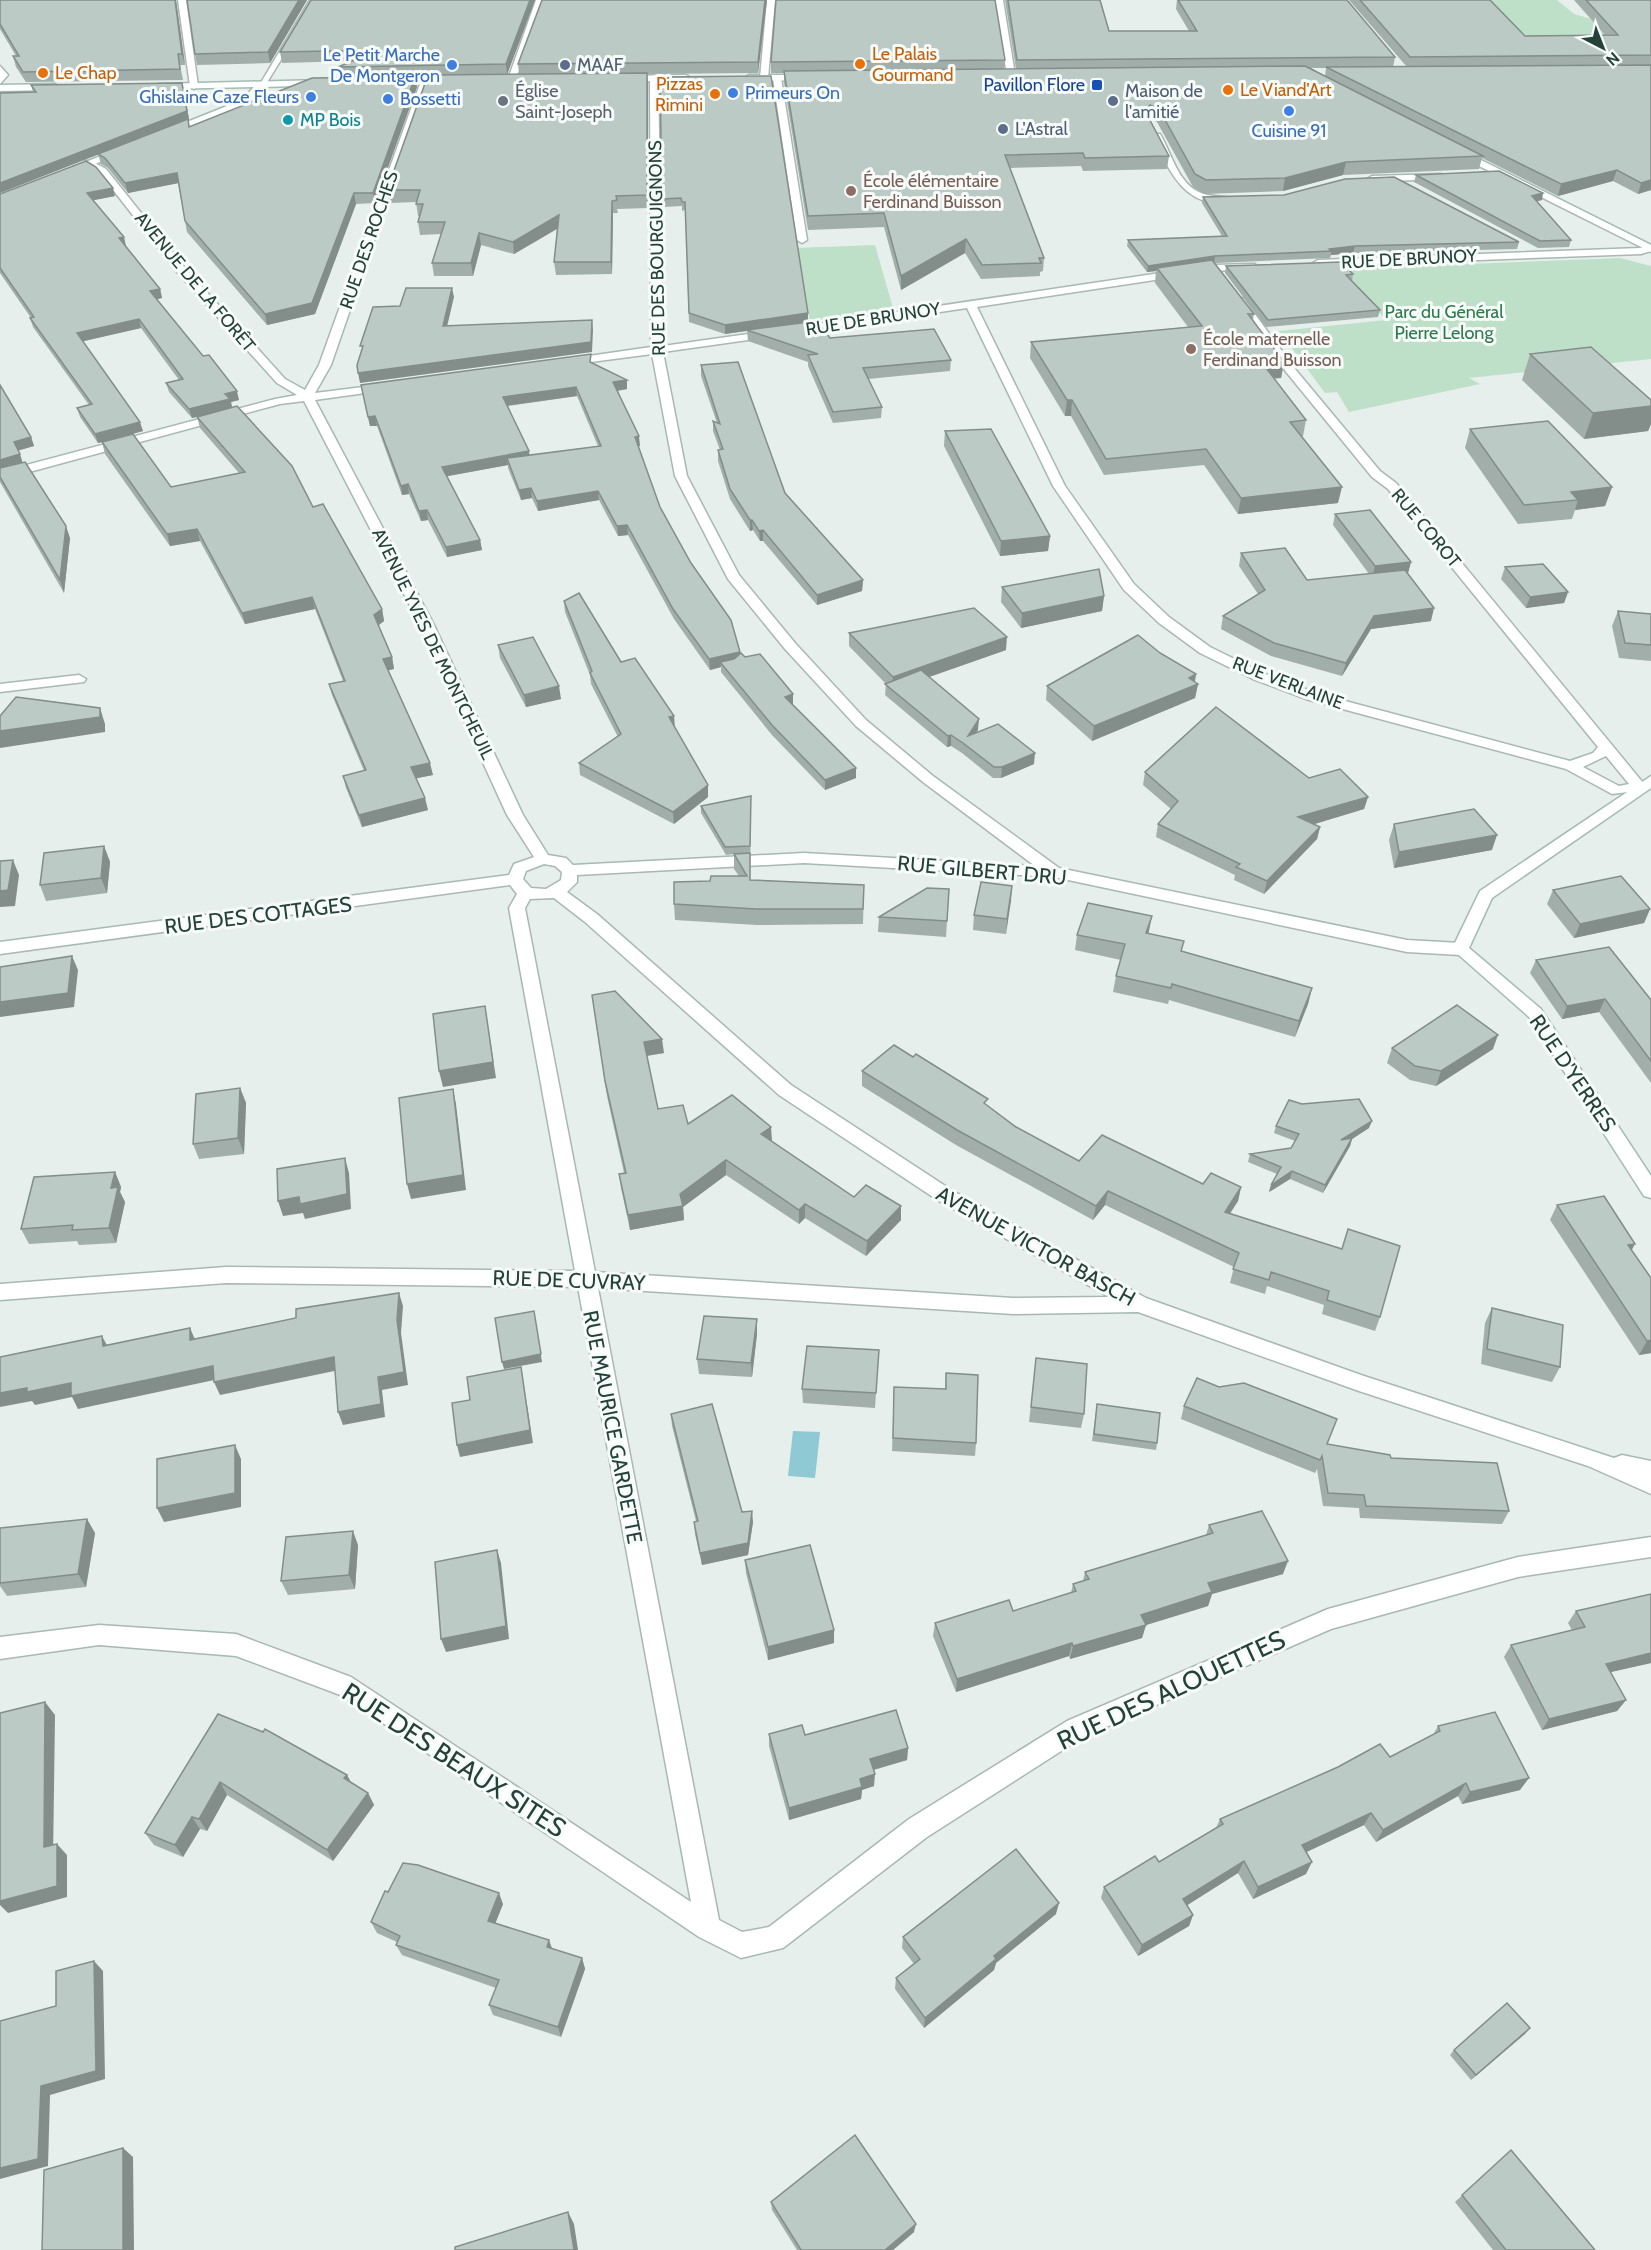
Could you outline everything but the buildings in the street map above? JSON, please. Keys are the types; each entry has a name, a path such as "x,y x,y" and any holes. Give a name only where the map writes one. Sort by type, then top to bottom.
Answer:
{"street":[{"path":"182,0 194,86"},
{"path":"152,138 245,102 262,84 314,0"},
{"path":"510,80 540,0"},
{"path":"764,78 771,0"},
{"path":"999,0 1011,75"},
{"path":"0,69 4,75 0,81"},
{"name":"RUE DES BOURGUIGNONS","path":"654,78 657,349 681,476 733,576 790,646 861,723 928,779 1054,872"},
{"path":"610,79 700,78"},
{"path":"743,78 824,78"},
{"path":"777,78 802,240"},
{"path":"499,80 521,80"},
{"name":"RUE DES ROCHES","path":"307,396 325,365 425,81"},
{"path":"380,82 458,81"},
{"path":"147,86 335,83"},
{"path":"0,88 67,87"},
{"path":"1150,123 1187,191 1200,199 1236,199"},
{"path":"56,176 131,147"},
{"path":"1447,147 1650,248"},
{"name":"AVENUE DE LA FORÊT","path":"88,163 103,171 181,270 281,381 307,396"},
{"path":"1476,174 1499,173"},
{"path":"1364,179 1453,175"},
{"path":"1395,178 1413,188"},
{"path":"1516,243 1537,254"},
{"name":"RUE DE BRUNOY","path":"1305,264 1650,248"},
{"name":"RUE DE BRUNOY","path":"552,364 1214,268 1259,266"},
{"name":"RUE COROT","path":"1214,268 1291,371 1376,474 1392,486 1606,747 1645,784"},
{"name":"RUE VERLAINE","path":"970,304 1059,486 1129,587 1164,620 1205,650 1258,676 1314,698 1571,766 1617,791 1645,784"},
{"path":"0,476 251,408 307,396 401,385"},
{"name":"AVENUE YVES DE MONTCHEUIL","path":"307,396 426,623 515,815 543,859"},
{"path":"0,688 79,679"},
{"path":"1571,766 1598,756 1606,747"},
{"path":"1460,949 1486,895 1612,810 1645,784"},
{"name":"RUE GILBERT DRU","path":"570,870 804,858 1054,872 1407,946 1460,949"},
{"path":"543,859 560,862 570,870 569,882 557,892 542,895 521,886 520,868 543,859"},
{"name":"RUE DES COTTAGES","path":"0,948 521,886"},
{"name":"RUE MAURICE GARDETTE","path":"521,886 517,908 708,1928"},
{"name":"AVENUE VICTOR BASCH","path":"557,892 591,918 785,1090 946,1196 1139,1304 1359,1383 1594,1459 1651,1485"},
{"name":"RUE D'YERRES","path":"1460,949 1535,1013 1651,1191"},
{"name":"RUE DE CUVRAY","path":"0,1292 226,1275 585,1279 1013,1306 1139,1304"},
{"name":"AVENUE VICTOR BASCH","path":"1594,1459 1651,1470"},
{"name":"RUE DES ALOUETTES","path":"741,1945 774,1939 918,1828 1075,1729 1328,1618 1518,1567 1651,1548"},
{"name":"RUE DES BEAUX SITES","path":"0,1648 99,1635 236,1645 351,1688 708,1928 741,1945"}],"green space":[{"path":"1488,0 1557,0 1574,14 1595,20 1618,36 1532,45"},
{"path":"875,245 893,308 810,322 796,248"},
{"name":"Parc du Général Pierre Lelong","path":"1620,258 1651,266 1651,359 1469,378 1480,384 1349,412 1337,392 1325,393 1279,331 1386,320 1340,269"}],"water":[{"path":"793,1431 820,1432 815,1478 788,1476"}],"place":[{"name":"Le Palais Gourmand","path":"860,64"},
{"name":"Le Petit Marche De Montgeron","path":"452,65"},
{"name":"MAAF","path":"565,65"},
{"name":"Le Chap","path":"43,73"},
{"name":"Pavillon Flore","path":"1097,85"},
{"name":"Le Viand'Art","path":"1228,90"},
{"name":"Primeurs On","path":"733,93"},
{"name":"Pizzas Rimini","path":"715,94"},
{"name":"Ghislaine Caze Fleurs","path":"311,97"},
{"name":"Bossetti","path":"388,99"},
{"name":"Église Saint-Joseph","path":"503,101"},
{"name":"Maison de l'amitié","path":"1113,101"},
{"name":"Cuisine 91","path":"1289,111"},
{"name":"MP Bois","path":"288,120"},
{"name":"L'Astral","path":"1003,129"},
{"name":"École élémentaire Ferdinand Buisson","path":"851,191"},
{"name":"École maternelle Ferdinand Buisson","path":"1191,349"}]}
